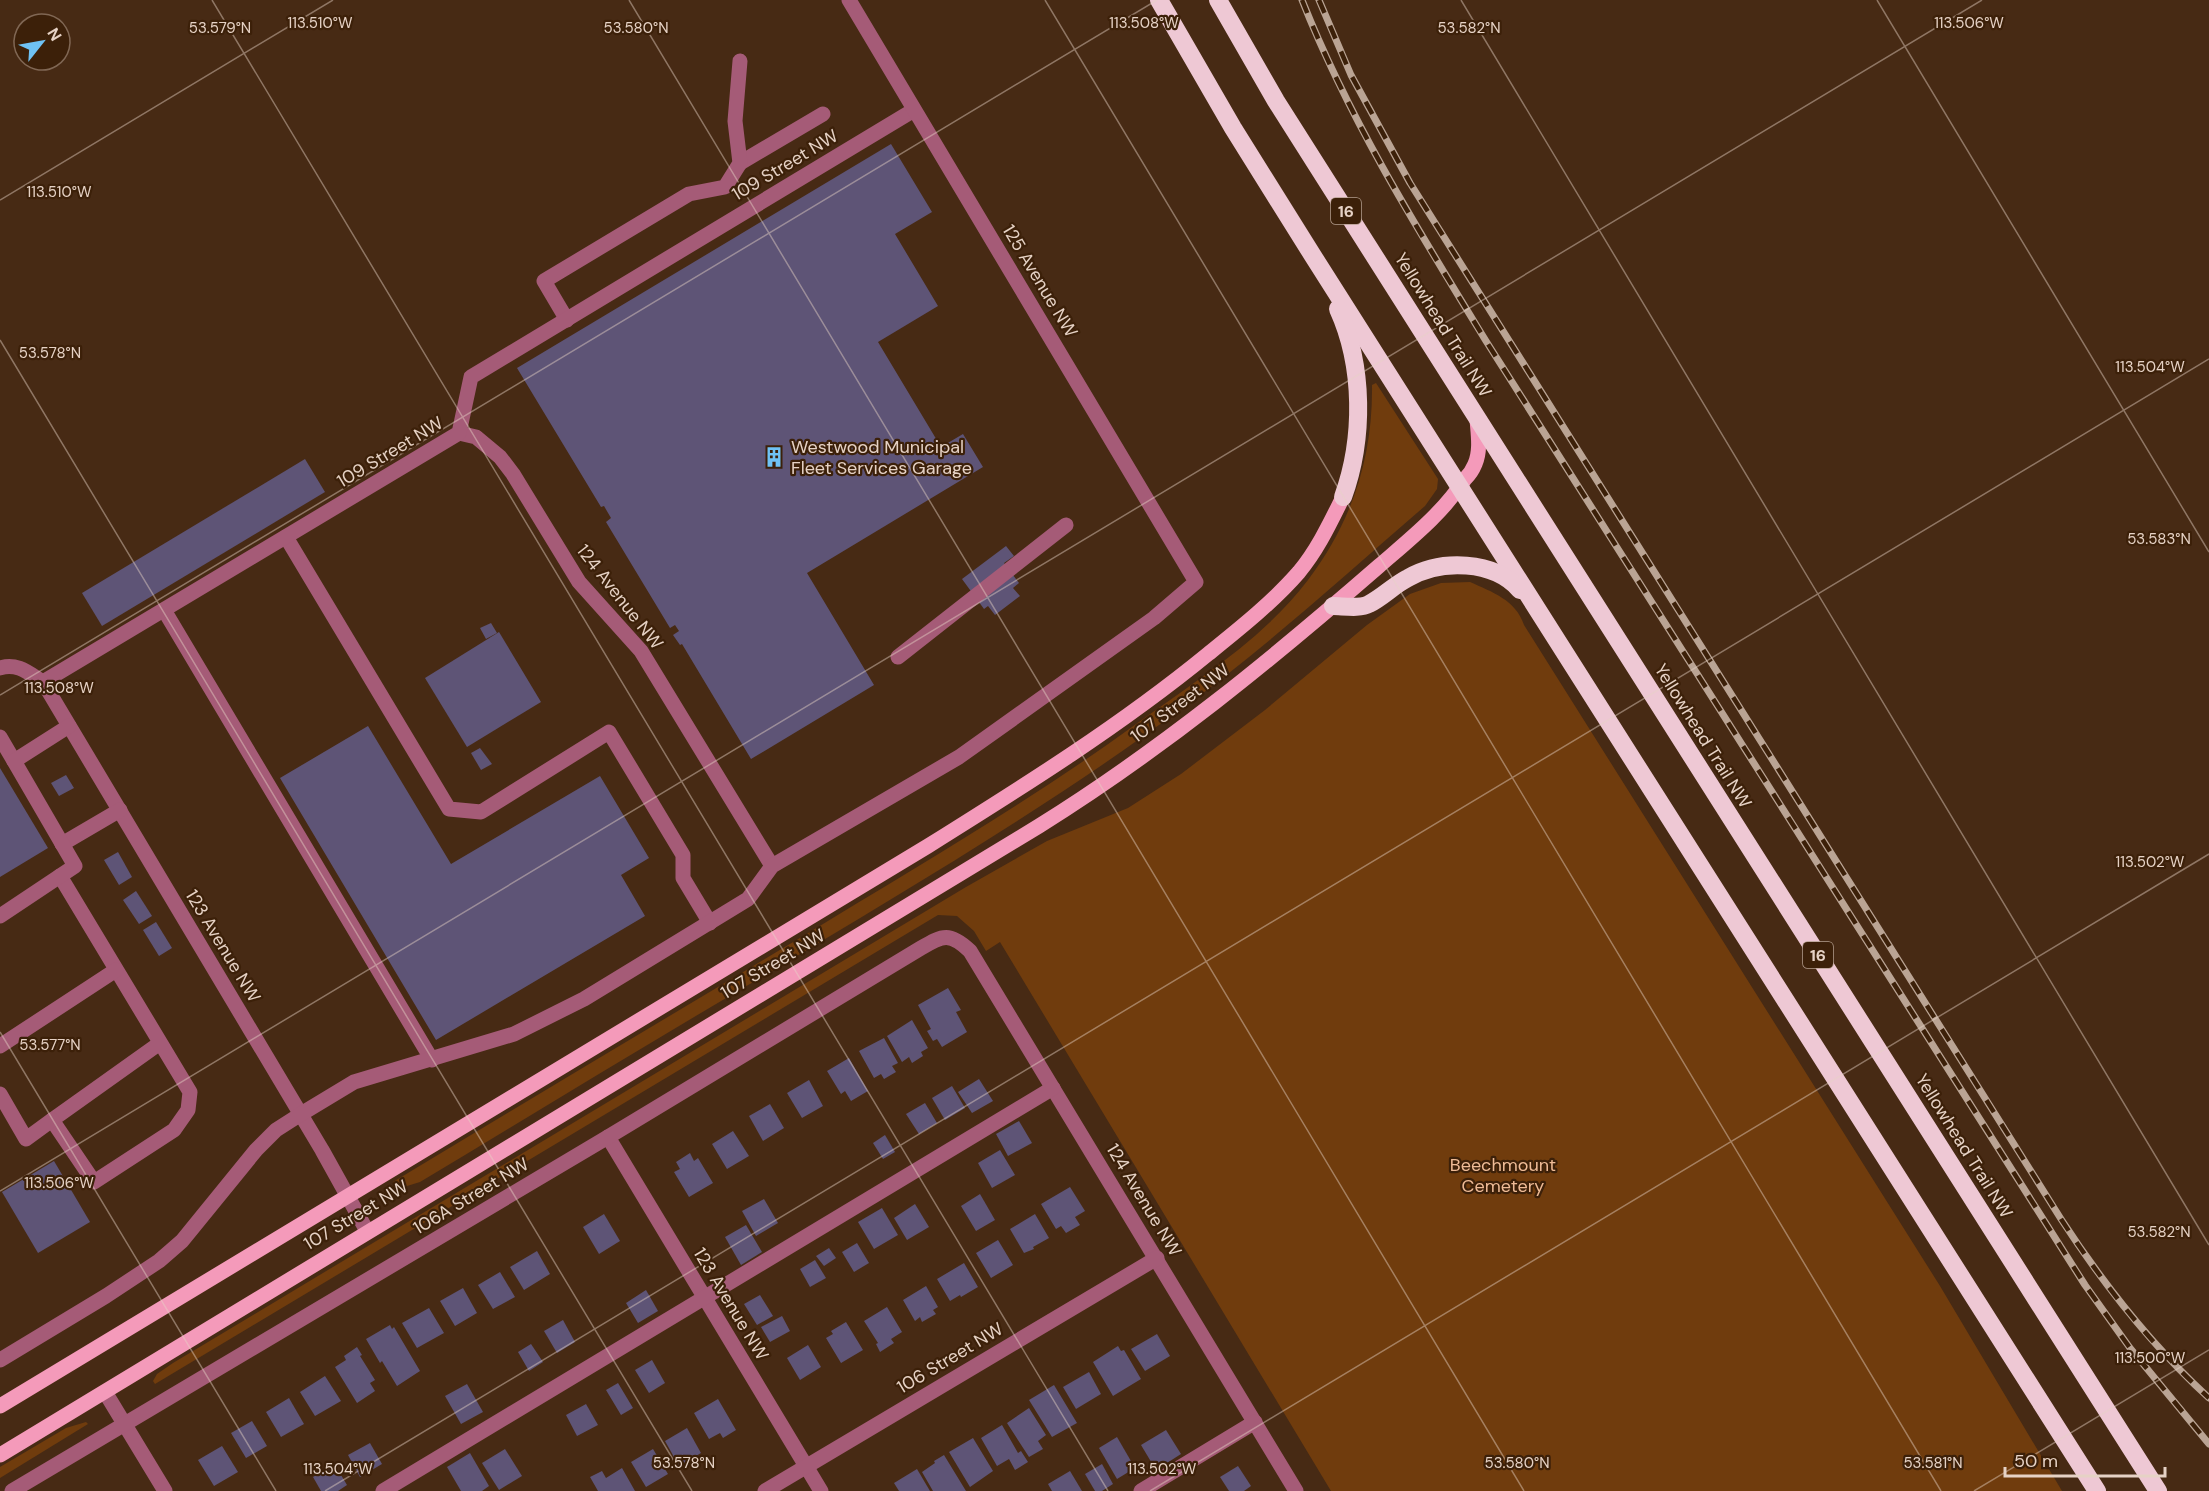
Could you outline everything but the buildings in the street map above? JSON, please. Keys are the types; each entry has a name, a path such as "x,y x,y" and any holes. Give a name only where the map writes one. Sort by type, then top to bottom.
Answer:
{"highway":[{"path":"1159,0 1233,128 1313,256 2097,1491"},
{"name":"Yellowhead Trail NW","path":"1218,0 1276,101 2158,1491"},
{"path":"1313,256 1342,319 1354,365 1357,409 1356,442 1351,476 1343,497"},
{"path":"1333,606 1368,606 1419,572 1451,565 1488,570 1504,577 1517,586 1536,608"}],"main road":[{"name":"107 Street NW","path":"0,1455 1062,812 1214,704 1333,606 1433,519 1452,499 1475,465 1479,443 1477,419"},
{"name":"107 Street NW","path":"0,1406 1023,788 1173,683 1267,603 1299,572 1322,540 1343,497"}],"street":[{"name":"125 Avenue NW","path":"772,866 959,757 1154,618 1196,582 849,0"},
{"path":"740,61 735,121 740,163"},
{"name":"109 Street NW","path":"43,682 459,433 471,377 914,110"},
{"path":"567,320 544,281 689,194 725,187 740,163 823,114"},
{"name":"124 Avenue NW","path":"459,433 476,437 500,457 513,474 579,582 641,651 772,866"},
{"path":"898,657 1066,525"},
{"path":"286,537 449,809 481,812 609,732 683,855 683,878 710,922"},
{"path":"164,610 432,1060"},
{"path":"0,668 6,666 21,668 43,682"},
{"name":"123 Avenue NW","path":"43,682 301,1114 367,1231"},
{"path":"14,761 69,726"},
{"path":"0,737 75,866 0,916"},
{"path":"62,844 120,810"},
{"path":"0,1360 159,1261 182,1241 256,1150 276,1130 301,1114 354,1082 514,1035 545,1020 584,999 748,899 772,866"},
{"path":"52,1120 94,1182 174,1130 189,1110 190,1092 60,876"},
{"name":"124 Avenue NW","path":"949,936 961,942 970,951 1296,1491"},
{"name":"106A Street NW","path":"12,1491 921,948 938,938 949,936"},
{"path":"0,1046 116,970"},
{"path":"0,1094 26,1139 160,1043"},
{"path":"383,1491 1053,1088"},
{"name":"123 Avenue NW","path":"608,1137 821,1491"},
{"name":"106 Street NW","path":"765,1491 1156,1258"},
{"path":"105,1392 165,1491"},
{"path":"1141,1491 1255,1422"}],"green space":[{"path":"1376,383 1438,479 1437,489 1425,506 1275,636 1213,685 1130,745 1027,815 867,914 420,1182 394,1190 393,1182 1011,809 1092,755 1248,642 1290,602 1308,580 1337,535 1357,488 1364,463 1369,438 1372,385"},
{"name":"Beechmount Cemetery","path":"1470,582 1502,598 1520,616 1940,1286 2062,1491 1331,1491 1000,942 986,951 974,931 957,916 938,915 155,1384 153,1381 157,1374 173,1363 966,887 1047,841 1128,808 1181,774 1265,710 1367,625 1410,594 1441,583"},
{"path":"86,1422 88,1424 0,1478 0,1467 66,1428"}],"railway":[{"path":"1302,0 1341,89 1363,132 1486,341 2085,1285 2130,1348 2209,1444"},
{"path":"1319,0 1351,75 1410,183 2061,1219 2129,1313 2167,1357 2209,1398"}],"place":[{"name":"Westwood Municipal Fleet Services Garage","path":"774,457"}]}
